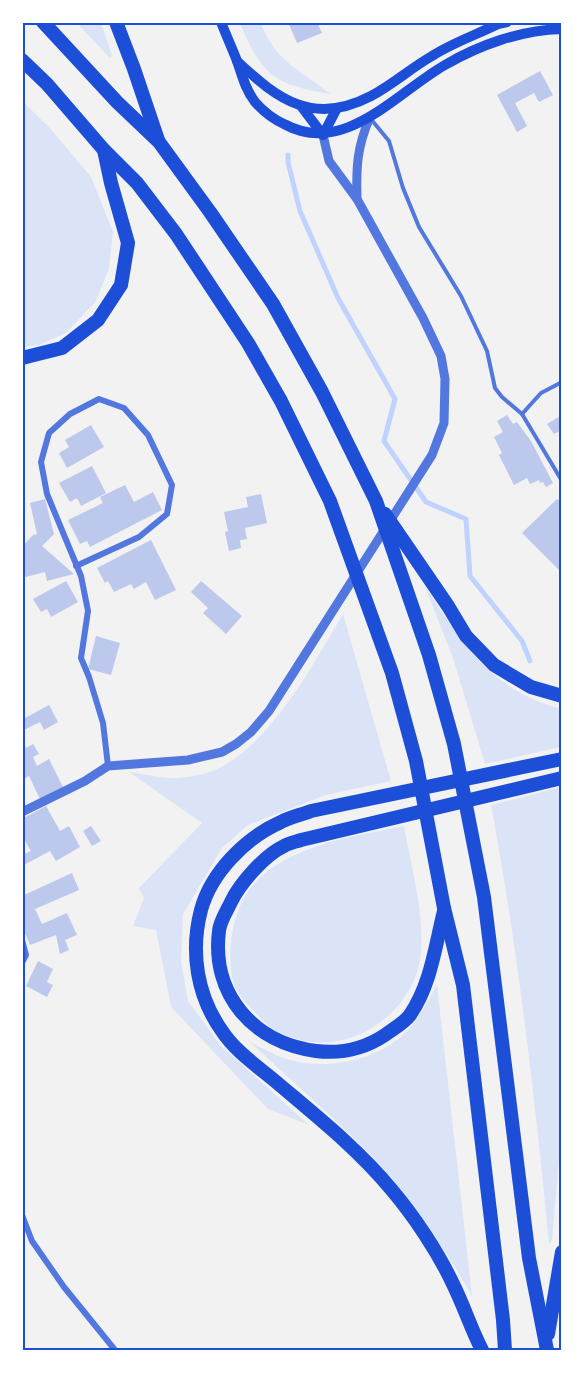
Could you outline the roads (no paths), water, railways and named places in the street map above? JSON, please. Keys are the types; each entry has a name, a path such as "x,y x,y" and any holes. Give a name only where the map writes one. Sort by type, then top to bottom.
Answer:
{"highway":[{"path":"43,22 117,102 159,142 210,212 273,304 322,392 376,501 429,655 454,744 484,897 529,1258 547,1346"},
{"path":"116,22 135,69 159,142"},
{"path":"22,60 47,84 104,150 137,183 210,284 281,401 330,501 392,673 416,761 444,908 463,985 505,1350"},
{"path":"22,358 62,348 98,320 121,285 128,243 104,150"},
{"path":"376,501 466,636 494,664 531,687 561,696"},
{"path":"482,1350 453,1283 424,1235 392,1190 359,1153 245,1056 223,1033 207,1007 197,978 198,921 204,898 222,869 250,841 280,822 311,811 561,759"},
{"path":"444,908 425,988 408,1017 373,1043 354,1050 329,1053 298,1048 272,1038 250,1022 233,1003 221,975 218,954 219,929 237,890 266,858 283,846 353,827 555,780"},
{"path":"547,1346 561,1252"}],"main road":[{"path":"221,22 243,81 255,102 272,118 296,131 323,135 339,132 370,117 446,64 502,39 550,29 561,29"},
{"path":"237,61 264,86 284,100 301,106 336,110 370,96 433,55 498,24 507,22"},
{"path":"301,106 323,135"},
{"path":"323,135 336,110"}],"street":[{"path":"357,199 356,161 370,117"},
{"path":"22,812 85,781 108,766 188,760 222,752 237,744 251,732 269,711 432,455 444,423 445,388 441,357 423,318 357,199 329,161 323,135"},
{"path":"76,566 140,537 166,514 172,485 148,435 124,408 99,399 70,414 49,433 41,462 47,494 76,566 81,576 88,611 81,658 102,723 108,766"},
{"path":"22,940 26,955 22,963"},
{"path":"22,1215 32,1241 64,1287 115,1350"}],"lane":[{"path":"370,117 389,141 403,188 419,227 461,296 487,351 495,388 522,414 561,482"},
{"path":"522,414 541,393 561,382"}],"waterway":[{"path":"288,155 300,211 338,298 395,399 384,441 426,502 466,519 470,576 522,641 530,661"}]}
